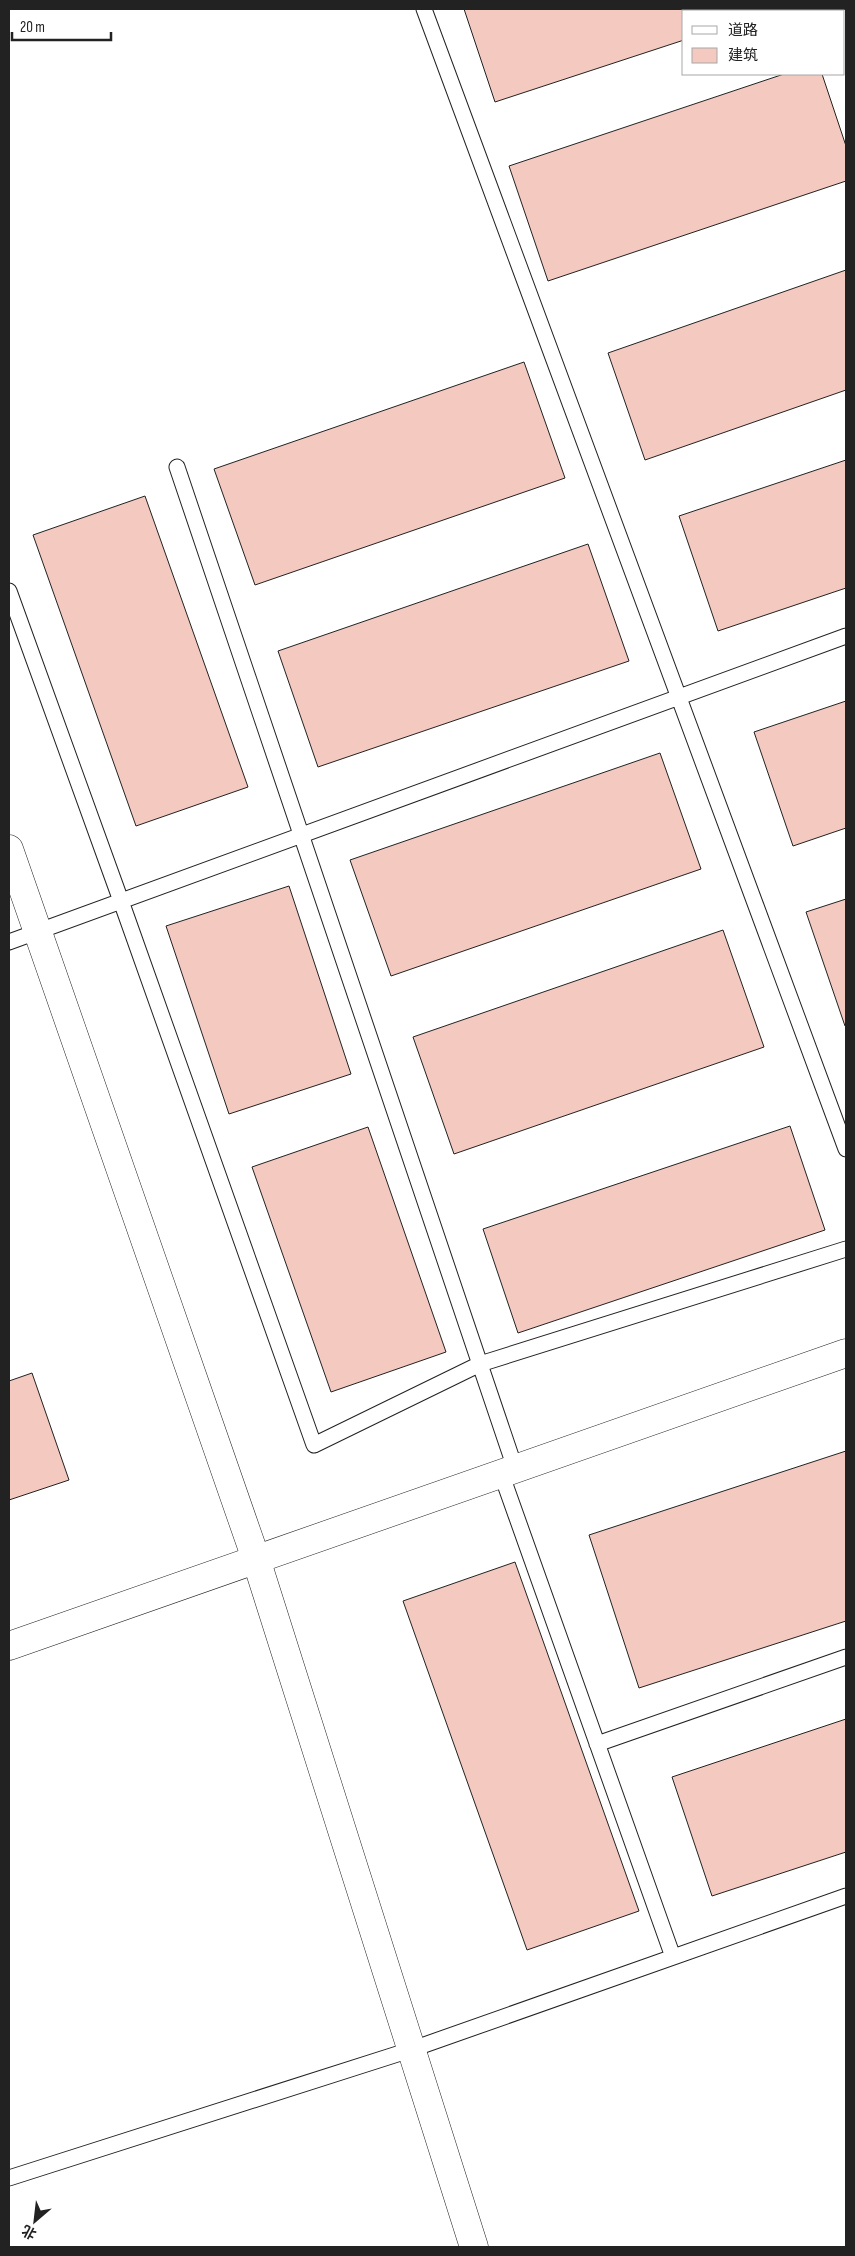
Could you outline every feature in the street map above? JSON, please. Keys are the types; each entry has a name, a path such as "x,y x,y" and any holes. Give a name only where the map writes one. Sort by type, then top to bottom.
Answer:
{"street":[{"path":"9,849 256,1560 474,2247"},
{"path":"9,1646 846,1353"}],"lane":[{"path":"424,9 846,1149"},
{"path":"177,467 480,1364 508,1470 597,1744 674,1957"},
{"path":"9,592 314,1445 480,1364 846,1249"},
{"path":"9,942 846,636"},
{"path":"597,1744 846,1656"},
{"path":"9,2178 410,2050 846,1896"}],"building":[{"path":"464,9 736,10 682,10 682,41 495,102"},
{"path":"781,75 822,75 846,146 846,181 548,281 509,166"},
{"path":"846,270 846,390 645,460 608,353"},
{"path":"524,362 565,478 255,585 214,469"},
{"path":"846,460 846,588 718,631 679,516"},
{"path":"145,496 248,787 136,826 33,535"},
{"path":"588,544 629,661 318,767 278,651"},
{"path":"846,701 846,828 793,846 754,732"},
{"path":"660,753 701,869 391,976 350,860"},
{"path":"289,886 351,1074 229,1114 166,926"},
{"path":"846,899 846,1026 845,1026 806,912"},
{"path":"723,930 764,1047 454,1154 413,1037"},
{"path":"790,1126 825,1230 518,1333 483,1229"},
{"path":"368,1127 446,1352 331,1392 252,1167"},
{"path":"32,1373 69,1480 9,1500 9,1381"},
{"path":"846,1451 846,1621 639,1688 589,1535"},
{"path":"515,1562 639,1911 527,1950 403,1601"},
{"path":"846,1719 846,1852 712,1896 672,1777"}]}
